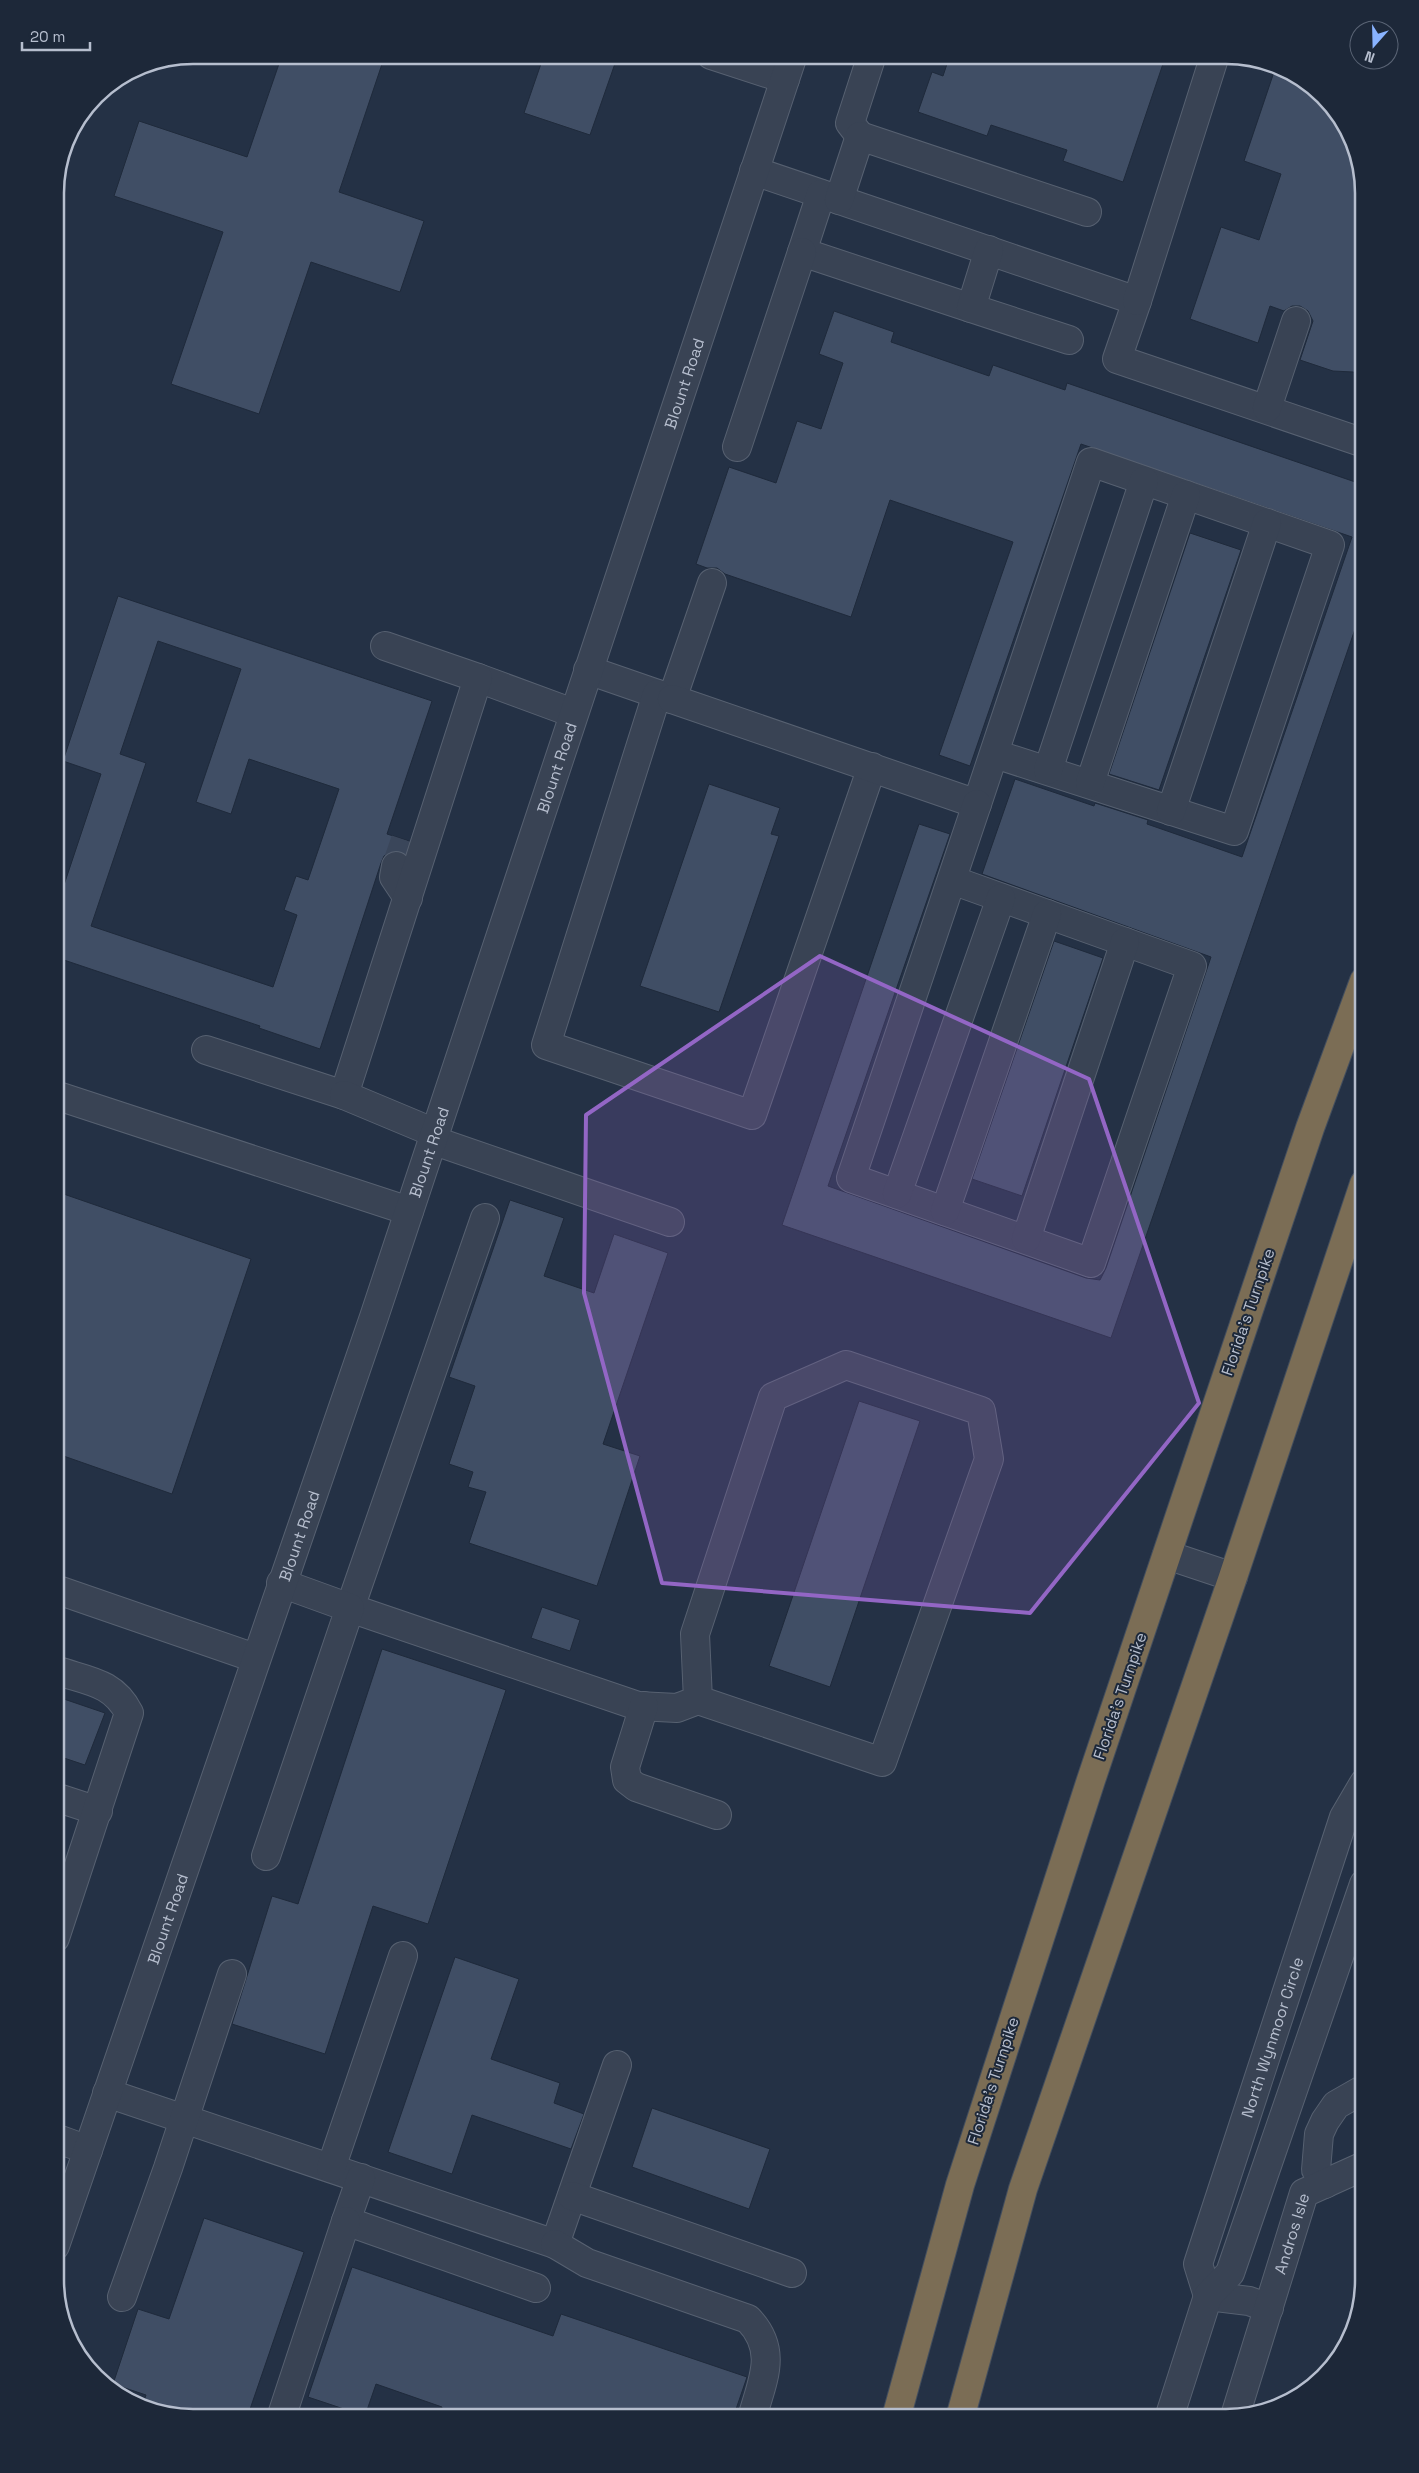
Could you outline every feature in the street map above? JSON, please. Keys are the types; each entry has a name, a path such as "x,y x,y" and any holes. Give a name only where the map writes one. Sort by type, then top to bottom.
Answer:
{"highway":[{"name":"Florida's Turnpike","path":"898,2409 960,2184 1310,1128 1355,1005"},
{"path":"962,2409 1023,2189 1233,1578 1355,1211"}],"street":[{"path":"770,64 789,67"},
{"path":"869,64 850,123 860,136 1087,212"},
{"path":"1212,64 1117,358 1355,440"},
{"name":"Blount Road","path":"64,2220 409,1211 573,712 789,67"},
{"path":"737,447 802,252 860,136"},
{"path":"754,171 1137,301"},
{"path":"971,308 989,250"},
{"path":"802,252 1070,340"},
{"path":"1267,408 1296,321"},
{"path":"952,880 1192,966 1091,1262 851,1178 952,880 995,754 1091,462 1330,545 1234,831 1090,783 995,754"},
{"path":"1048,770 1144,481"},
{"path":"1090,783 1186,495"},
{"path":"1171,811 1267,523"},
{"path":"712,583 665,696 546,1045 752,1115 872,767"},
{"path":"385,646 573,712"},
{"path":"588,670 978,804"},
{"path":"344,1095 478,678"},
{"path":"405,840 419,828 431,824"},
{"path":"396,866 394,877 408,898"},
{"path":"898,1194 1001,898"},
{"path":"945,1211 1047,914"},
{"path":"1026,1239 1124,942"},
{"path":"206,1050 344,1095 433,1136 670,1222"},
{"path":"64,1098 409,1211"},
{"path":"266,1856 486,1218"},
{"path":"282,1583 350,1608 644,1706 677,1708 698,1700 882,1762 989,1459 981,1411 846,1365 773,1398 695,1634 698,1700"},
{"path":"1167,1555 1233,1578"},
{"path":"64,1592 255,1658"},
{"path":"64,1673 110,1688 119,1696 129,1713 64,1911"},
{"path":"644,1706 625,1767 627,1780 636,1787 718,1816"},
{"name":"North Wynmoor Circle","path":"1208,2296 1198,2264 1344,1817 1355,1798"},
{"path":"64,1799 98,1811"},
{"path":"1172,2409 1208,2296 1230,2273 1355,1910"},
{"path":"331,2168 403,1956"},
{"path":"122,2297 232,1974"},
{"path":"555,2244 617,2065"},
{"path":"107,2093 555,2244 587,2263 748,2319 759,2330 764,2342 767,2363 754,2409"},
{"path":"1325,2184 1316,2170 1319,2134 1336,2105 1355,2094"},
{"path":"64,2141 88,2150"},
{"name":"Andros Isle","path":"1237,2409 1304,2193 1355,2170"},
{"path":"284,2409 361,2178"},
{"path":"572,2196 792,2273"},
{"path":"346,2221 536,2288"},
{"path":"1208,2296 1249,2301 1269,2308"}],"highlighted area":[{"path":"820,956 1089,1079 1199,1403 1030,1613 662,1583 584,1293 586,1115"}],"building":[{"path":"279,64 382,64 339,192 424,221 400,292 311,262 259,414 171,384 223,232 114,196 139,121 247,157"},
{"path":"541,64 615,64 590,135 524,113"},
{"path":"947,64 1163,64 1123,182 1063,161 1067,150 991,125 987,136 918,112 932,72 943,76"},
{"path":"1274,73 1298,86 1311,96 1323,108 1342,136 1353,168 1355,193 1355,373 1333,371 1300,360 1313,321 1308,311 1300,306 1292,306 1284,311 1270,306 1258,343 1190,319 1221,227 1259,240 1281,174 1244,161"},
{"path":"834,311 894,332 891,342 989,376 993,365 1065,390 1067,383 1355,482 1355,629 1111,1338 782,1225 919,824 950,834 828,1186 1086,1278 1100,1280 1106,1268 1211,957 982,874 1015,779 1094,806 1095,803 1148,820 1147,824 1242,857 1352,537 1081,444 970,766 939,755 1013,542 890,500 851,617 725,574 717,568 707,568 696,564 729,467 776,483 797,421 821,429 843,363 819,354"},
{"path":"1190,533 1241,550 1159,790 1109,774"},
{"path":"118,596 432,701 387,834 409,841 405,854 398,851 390,852 384,856 320,1049 259,1028 260,1026 64,960 64,885 101,774 64,761 64,758","holes":["158,641 241,669 196,802 231,814 249,759 339,789 308,880 296,876 284,910 297,915 273,987 91,926 146,763 120,754"]},
{"path":"709,784 780,808 771,834 779,836 719,1012 640,986"},
{"path":"1054,941 1103,958 1022,1196 972,1179"},
{"path":"64,1194 251,1259 172,1494 64,1456"},
{"path":"510,1200 564,1218 544,1276 594,1293 614,1234 668,1253 603,1444 640,1456 597,1586 469,1543 486,1492 468,1487 473,1472 449,1464 475,1386 449,1377"},
{"path":"859,1401 920,1421 830,1687 769,1666"},
{"path":"542,1607 580,1620 570,1651 531,1638"},
{"path":"382,1649 506,1690 428,1924 373,1906 325,2054 232,2024 272,1896 298,1904"},
{"path":"64,1699 105,1713 85,1765 64,1758"},
{"path":"455,1957 519,1979 491,2059 560,2083 554,2103 584,2114 571,2149 472,2115 452,2174 388,2152"},
{"path":"652,2108 770,2149 749,2209 632,2167"},
{"path":"204,2218 304,2252 250,2409 184,2409 168,2407 145,2399 146,2395 120,2386 114,2381 138,2309 169,2319"},
{"path":"352,2267 553,2336 561,2314 747,2377 736,2409 441,2409 442,2407 376,2384 367,2409 344,2409 308,2397"}],"tunnel":[{"path":"396,866 405,840"}]}
